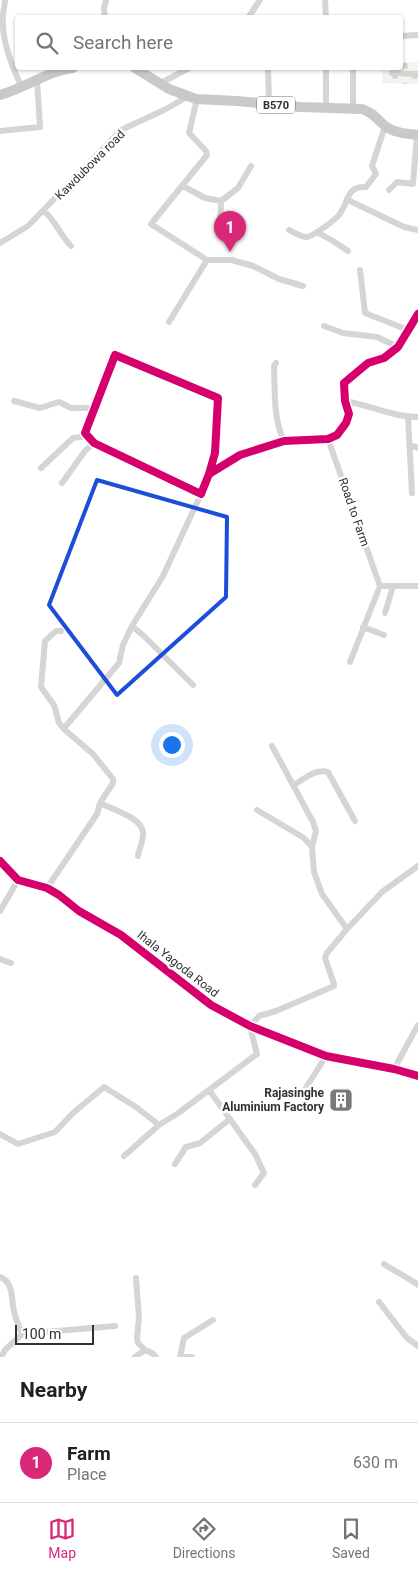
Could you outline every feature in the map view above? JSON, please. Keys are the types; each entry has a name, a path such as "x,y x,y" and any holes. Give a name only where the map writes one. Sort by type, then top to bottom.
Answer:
{"main road":[{"path":"0,95 22,88 53,72 64,70"},
{"name":"B570","path":"137,70 158,84 192,98 326,108 354,108 369,111 392,131 418,135"}],"street":[{"path":"6,0 3,30 12,63 22,88"},
{"path":"105,15 106,0"},
{"path":"250,15 260,0"},
{"path":"325,0 326,15"},
{"path":"403,36 418,35"},
{"path":"158,84 185,70"},
{"path":"268,70 269,104"},
{"path":"326,70 326,108"},
{"path":"353,70 354,108"},
{"path":"392,73 418,74"},
{"path":"0,131 40,127 38,80"},
{"path":"192,98 189,133 206,151 206,156 151,224 207,260 232,260 253,266 279,279 303,286"},
{"name":"Kawdubowa road","path":"0,243 28,226 122,130 192,98"},
{"path":"289,230 302,237 312,236 339,215 352,191 358,187 366,187 376,174 369,167 385,126"},
{"path":"389,190 398,182 413,184 418,135"},
{"path":"183,186 205,198 221,201 238,188 251,166"},
{"path":"220,234 221,201"},
{"path":"350,202 404,227 418,230"},
{"path":"44,211 53,219 62,237 71,246"},
{"path":"317,232 348,251"},
{"path":"169,322 207,260"},
{"path":"360,270 365,313 408,330"},
{"path":"209,474 240,455 284,441 328,439 337,435 346,423 349,414 345,401 344,384 368,363 384,358 398,347 418,314"},
{"path":"324,326 344,333 377,338 398,347"},
{"path":"65,730 119,663 122,645 163,576 201,494 215,453 218,398 114,355 85,433 94,443 201,494"},
{"path":"276,363 274,366 275,395 280,433 284,441"},
{"path":"14,401 40,408 59,402 71,408 88,408 93,410"},
{"path":"345,401 363,404 408,417 418,417"},
{"path":"408,417 412,493"},
{"path":"42,468 74,438 87,436"},
{"name":"Road to Farm","path":"328,439 380,586"},
{"path":"62,483 85,451 94,443"},
{"path":"410,446 418,448"},
{"path":"350,662 380,586 418,586"},
{"path":"385,613 394,586"},
{"path":"132,626 192,685"},
{"path":"363,626 384,635"},
{"path":"0,861 18,880 47,888 97,814 100,803 112,787 112,779 92,754 59,723 54,705 41,687 45,640 56,631 61,631"},
{"path":"272,746 314,822 316,831 312,847 314,872 322,894 347,929"},
{"path":"294,785 322,770 328,772 355,821"},
{"path":"100,803 133,818 139,823 143,832 138,856"},
{"path":"258,810 304,838 312,847"},
{"path":"124,1156 159,1124 177,1114 257,1054 250,1026 259,1016 276,1011 334,986 325,958 328,953 347,929 382,892 418,866"},
{"path":"0,911 18,880"},
{"name":"Ihala Yagoda Road","path":"47,888 79,911 121,935 211,1005 250,1026 326,1056 417,1074"},
{"path":"0,959 11,963"},
{"path":"394,1068 418,1025"},
{"path":"302,1094 326,1056"},
{"path":"0,1134 18,1144 55,1132 73,1113 104,1087 159,1124"},
{"path":"209,1090 255,1154 264,1173 255,1185"},
{"path":"175,1164 186,1147 200,1143 230,1120"},
{"path":"384,1264 399,1274 407,1276 418,1285"},
{"path":"0,1276 4,1278 11,1288 14,1311 22,1334"},
{"path":"136,1278 139,1318 138,1343 156,1357"},
{"path":"379,1302 407,1338 418,1346"},
{"path":"180,1357 184,1338 213,1320"},
{"path":"1,1357 5,1350 22,1334 115,1326"},
{"path":"135,1357 145,1350"},
{"path":"185,1357 192,1357"}],"highlighted area":[{"path":"97,480 227,517 226,597 117,695 49,605"}],"green space":[{"path":"403,62 418,62 418,84 382,83 382,70 403,70"}],"cycle path":[{"path":"209,474 215,453 218,398 115,355 85,433 94,443 201,494 209,474 240,455 284,441 328,439 337,435 346,423 349,414 345,401 344,383 368,363 384,358 398,347 418,314"},
{"path":"0,861 18,880 47,888 59,895 79,911 121,935 211,1005 250,1026 326,1056 394,1069 418,1076"}],"place":[{"name":"Farm","path":"230,252"},
{"name":"Rajasinghe Aluminium Factory","path":"341,1100"}]}
